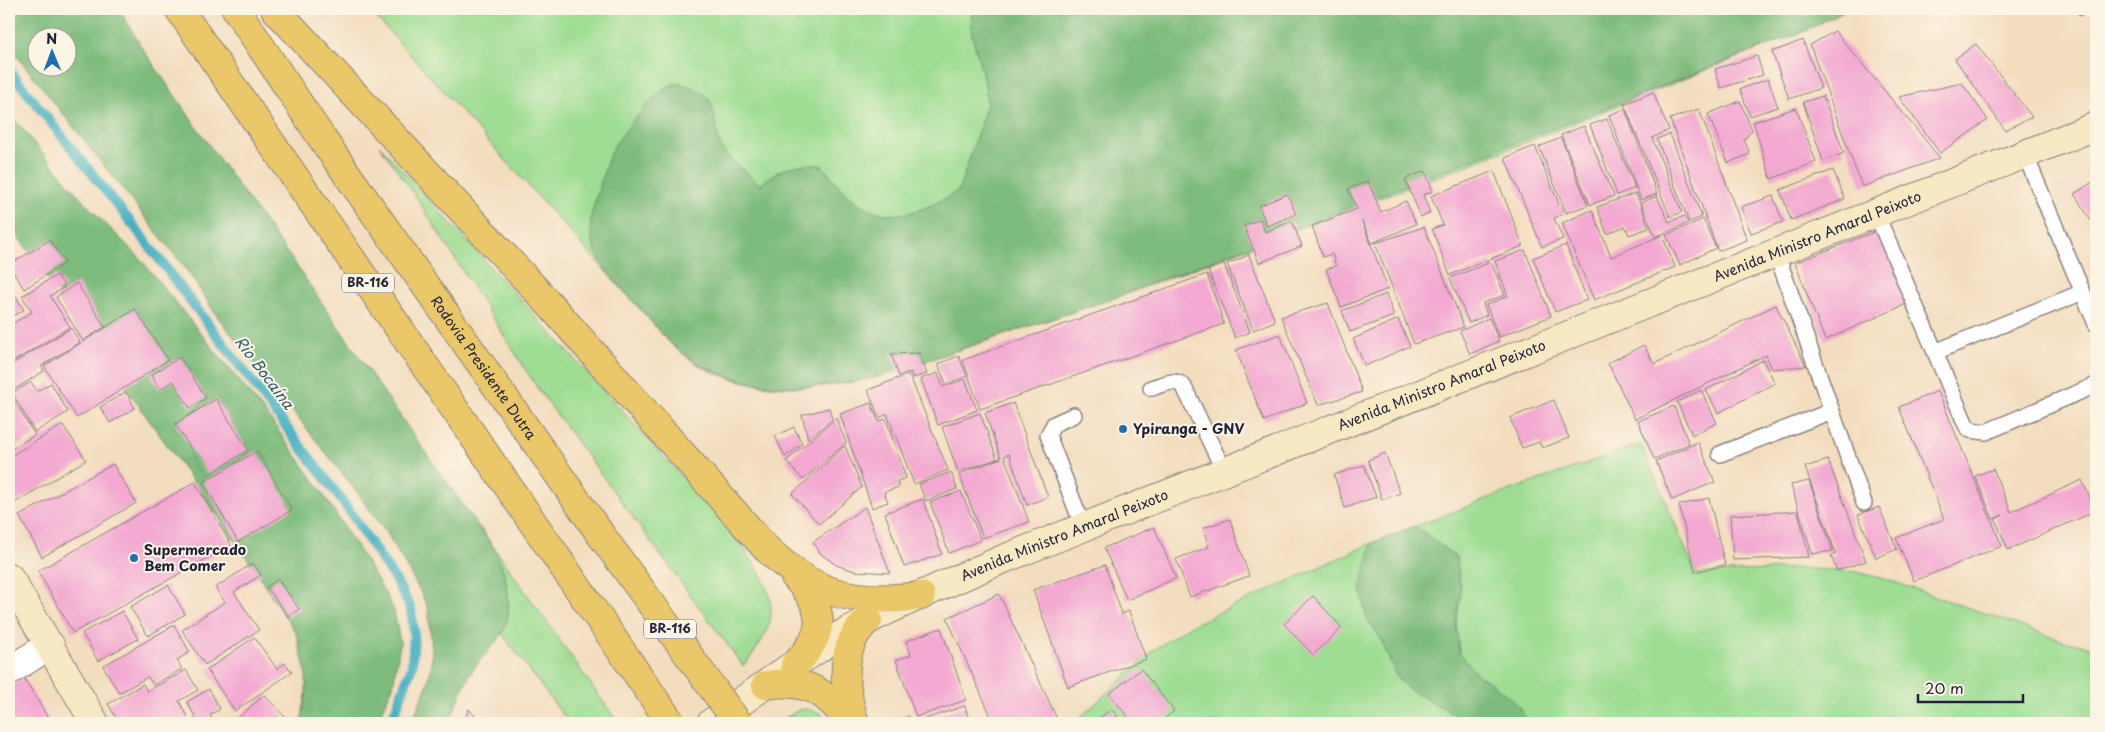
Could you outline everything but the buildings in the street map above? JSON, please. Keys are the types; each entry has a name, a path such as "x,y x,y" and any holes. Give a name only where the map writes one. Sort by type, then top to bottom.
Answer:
{"highway":[{"name":"BR-116","path":"179,9 671,723"},
{"name":"Rodovia Presidente Dutra","path":"236,9 323,140 602,535 738,723"},
{"path":"275,9 544,298 763,545 812,595 820,620 814,642 795,665"},
{"path":"788,569 808,582 847,596 875,599 921,596"},
{"path":"855,723 847,694 846,663 855,634 868,620"},
{"path":"766,685 787,683 811,687 825,696 850,723"}],"main road":[{"name":"Avenida Ministro Amaral Peixoto","path":"711,723 795,665 868,620 1001,560 2096,126"},
{"path":"9,576 95,723"}],"street":[{"path":"9,671 50,645"}],"lane":[{"path":"2025,154 2096,324"},
{"path":"1876,212 1966,425 1975,432 1986,432 2096,385"},
{"path":"1776,252 1864,503"},
{"path":"1934,352 2083,292"},
{"path":"1151,388 1172,382 1181,383 1184,386 1224,471"},
{"path":"1720,454 1832,411"},
{"path":"1074,415 1054,424 1048,435 1083,527"}],"green space":[{"path":"9,9 119,9 142,48 214,152 293,261 495,550 503,569 508,592 509,604 506,626 498,640 472,671 448,723 411,723 426,688 431,670 432,650 428,608 386,532 353,487 217,316 186,269 34,78 78,78 78,28 28,28 28,70 9,46"},
{"path":"369,9 1847,9 1807,30 1492,156 1123,295 878,377 835,385 790,387 768,386 724,376 700,366 675,348"},
{"path":"971,9 1847,9 1807,30 1123,295 878,377 826,385 799,387 773,385 747,381 722,374 698,363 676,348 608,273 597,255 591,235 592,211 613,148 650,101 667,87 674,84 684,85 700,91 706,96 713,109 722,148 735,163 760,185 781,170 802,165 821,165 847,193 865,207 889,214 914,212 926,208 959,190 987,104 985,84 972,35"},
{"path":"9,113 83,201 137,255 270,419 320,489 380,584 394,610 400,643 393,686 376,723 301,723 306,694 306,673 296,633 244,553 9,224"},
{"path":"379,145 725,524 751,559 766,586 770,599 771,613 768,627 763,637 743,666 538,389 412,191"},
{"path":"1641,444 1696,574 1799,568 1857,572 1891,581 2067,642 2096,648 2096,723 1074,723 1155,649 1190,626 1372,543 1508,491"},
{"path":"1415,526 1457,558 1461,593 1456,622 1459,652 1476,674 1490,682 1516,703 1529,723 1463,723 1454,714 1407,688 1396,676 1380,637 1366,617 1361,587 1372,543"},
{"path":"481,529 618,723 569,723 502,634 508,604 508,591 496,555"},
{"path":"806,709 820,713 828,723 784,723 782,720 799,710"}],"waterway":[{"name":"Rio Bocaína","path":"9,70 137,230 346,506 396,581 411,609 414,635 412,666 391,723"}],"place":[{"name":"Ypiranga - GNV","path":"1123,429"},
{"name":"Supermercado Bem Comer","path":"134,558"}]}
